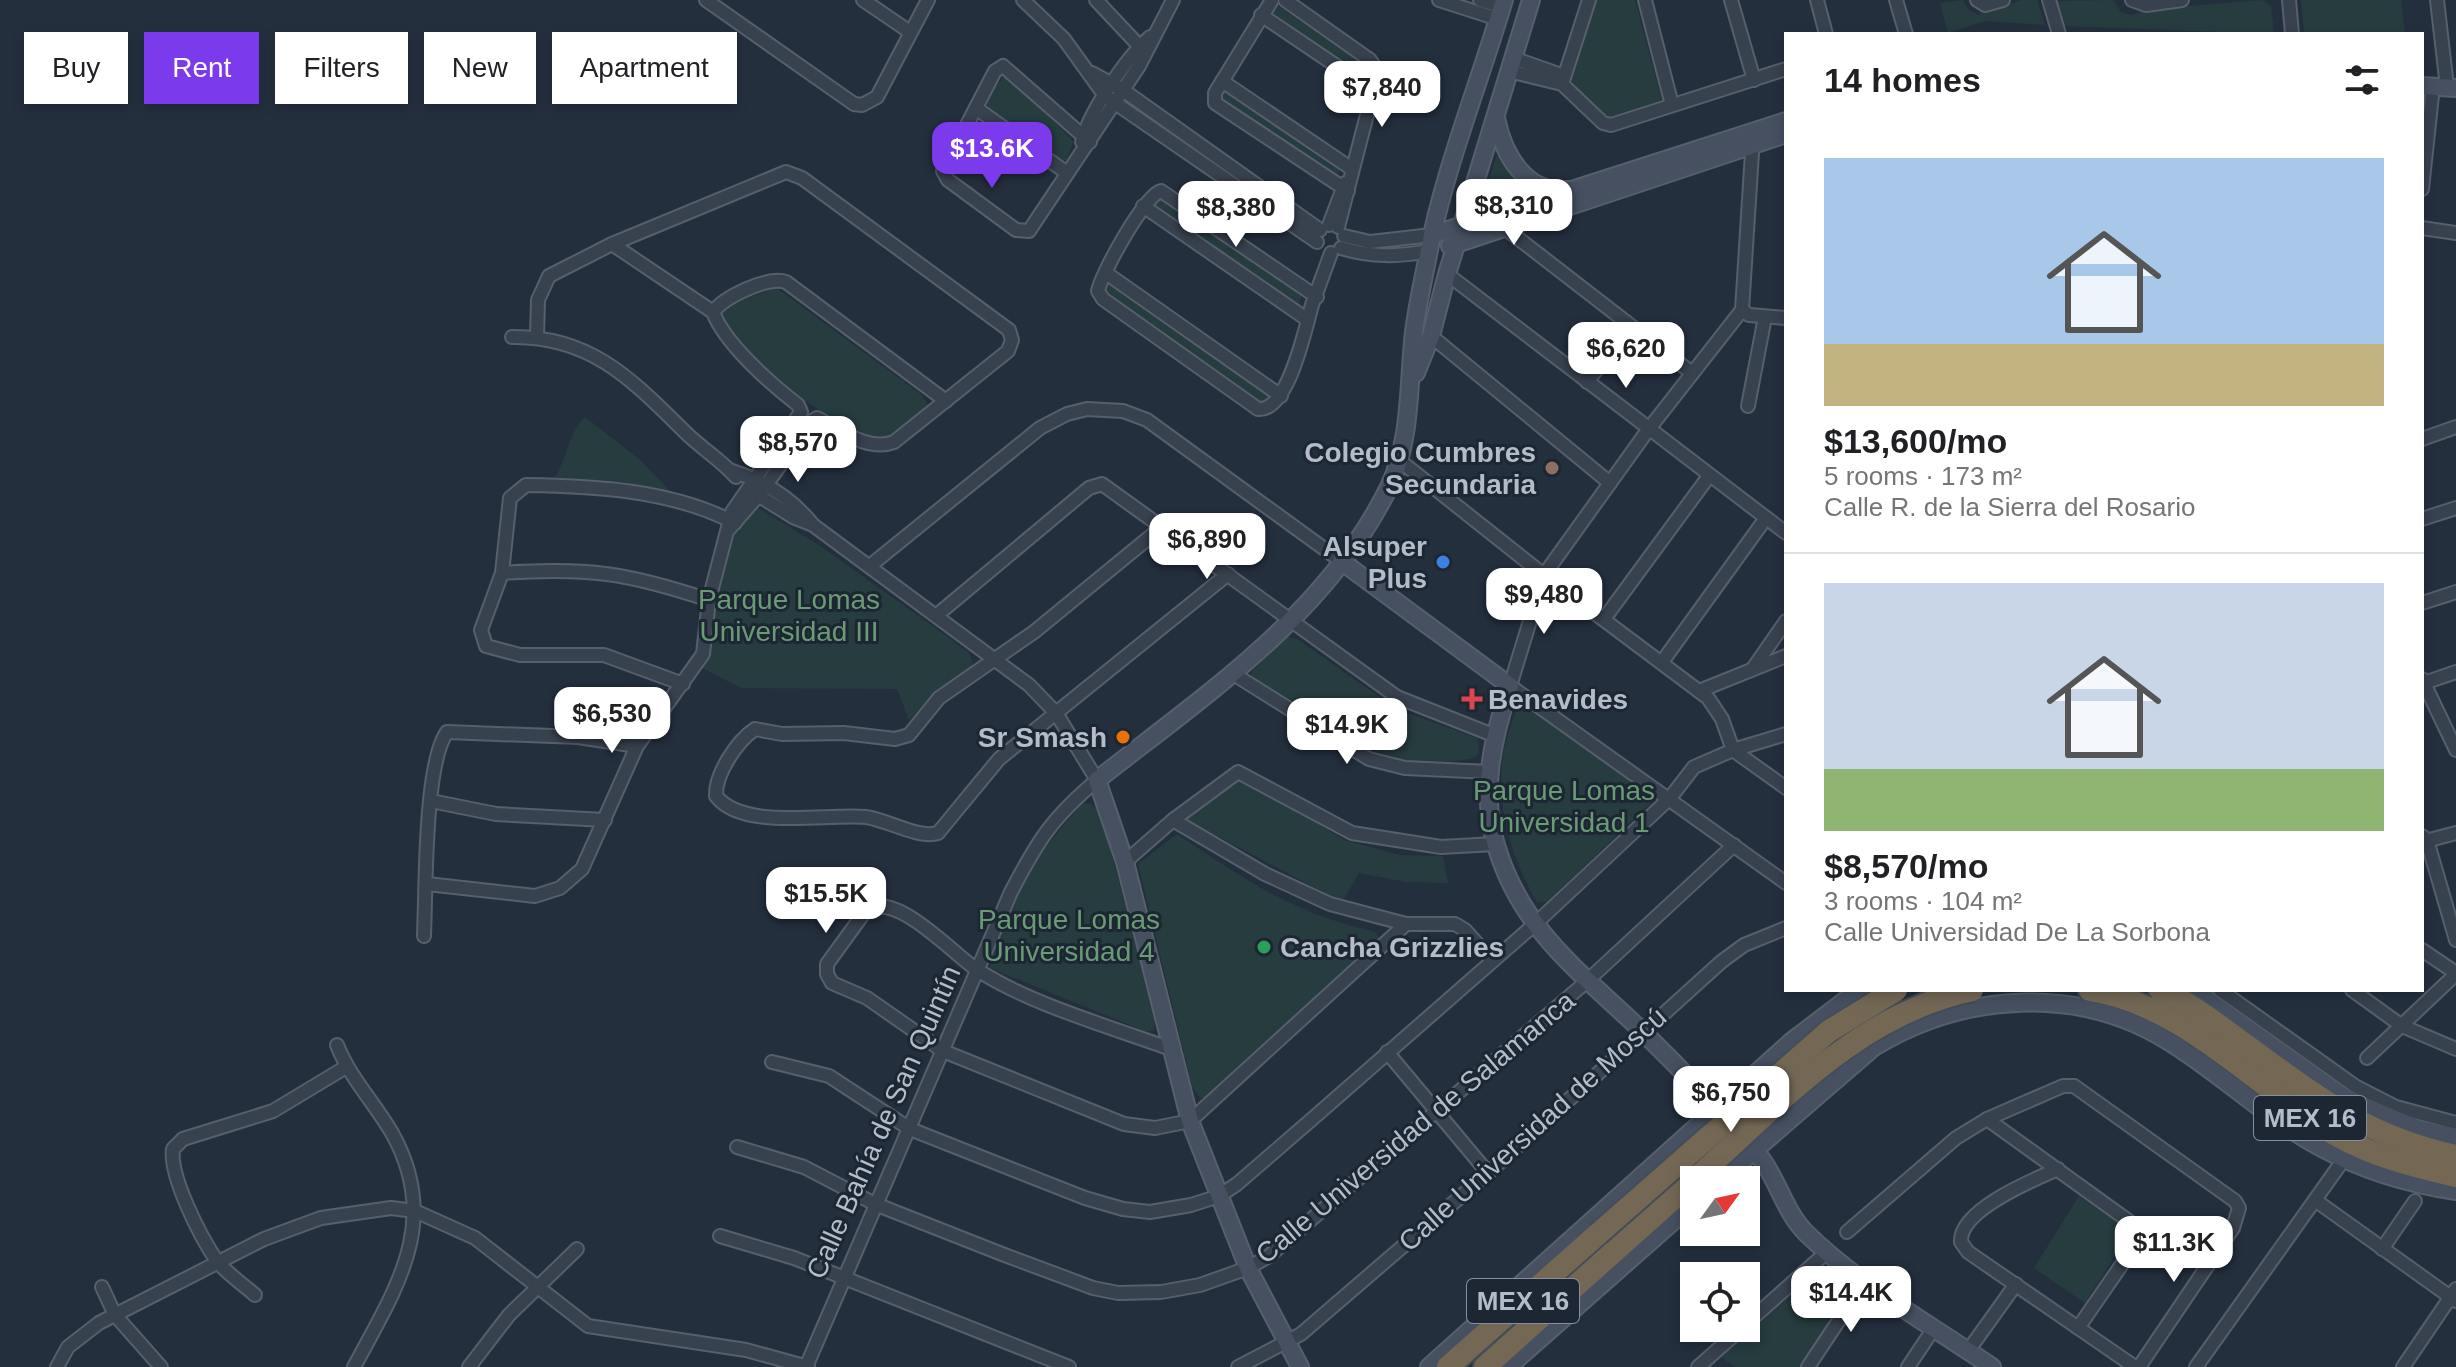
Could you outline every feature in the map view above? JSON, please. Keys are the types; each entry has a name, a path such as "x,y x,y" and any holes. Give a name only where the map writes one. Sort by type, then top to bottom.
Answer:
{"highway":[{"name":"MEX 16","path":"1448,1367 1829,1031 1893,992"},
{"name":"MEX 16","path":"1710,1166 1865,1031 1903,1012 1966,992"},
{"name":"MEX 16","path":"2098,992 2136,1002 2191,1008 2321,1126 2360,1148 2407,1165 2456,1176"},
{"name":"MEX 16","path":"2163,992 2191,1008 2332,1108 2370,1130 2414,1147 2456,1156"},
{"name":"MEX 16","path":"1485,1367 1680,1193"},
{"path":"1442,1367 1466,1334"}],"street":[{"path":"706,0 854,104 868,104 877,97 928,0"},
{"path":"863,0 910,32"},
{"path":"1023,0 1064,39 1110,99 1161,135 1330,239 1430,243 1506,229 1586,194"},
{"path":"1096,0 1142,50"},
{"path":"1085,143 1006,66 995,71 943,167 945,177 1025,232 1033,227 1067,173 1085,143 1110,99 1173,0"},
{"path":"1272,0 1214,96 1220,109 1348,181"},
{"path":"1285,0 1373,63 1378,72 1375,92 1308,320 1281,396 1273,407 1263,410 1245,400 1100,297 1098,287 1143,206 1157,191 1169,194 1313,299"},
{"path":"1439,0 1501,8"},
{"path":"1480,0 1501,8"},
{"name":"Calle Bahía de San Quintín","path":"1411,386 1431,336 1531,0"},
{"path":"1563,80 1589,0"},
{"path":"1645,0 1672,105"},
{"path":"1731,0 1754,80"},
{"path":"1817,0 1825,32"},
{"path":"1896,0 1905,32"},
{"path":"1977,0 1985,5 2003,0"},
{"path":"2049,0 2058,32"},
{"path":"2133,1 2146,5 2182,0"},
{"path":"2289,0 2292,32"},
{"path":"2424,178 2440,87 2437,0"},
{"name":"Calle Bahía de San Quintín","path":"806,1367 841,1278 1038,839 1070,803 1097,780 1293,622 1341,561 1384,494 1399,460 1411,386 1414,331 1430,243 1501,8"},
{"path":"1261,15 1375,92"},
{"path":"1511,64 1563,80 1607,125 1784,70"},
{"path":"1092,73 1118,87 1330,239"},
{"path":"1222,81 1348,181"},
{"path":"976,108 1067,173"},
{"path":"1496,117 1500,139 1524,176 1541,186 1586,194"},
{"path":"1458,237 1753,137 1784,122"},
{"path":"1161,135 1168,123"},
{"path":"1753,137 1784,134"},
{"path":"1753,137 1742,310 1648,430 1544,575 1493,735 1490,772 1495,844 1534,925 1586,982 1642,1030 1754,1149 1798,1223 1865,1281 1992,1367"},
{"path":"537,336 538,300 549,276 612,244 775,175 791,173 1009,330 1012,340 1008,351 904,437 884,446 860,440 817,418 810,422 756,487"},
{"path":"1143,206 1308,320"},
{"path":"2424,228 2456,233"},
{"path":"1506,229 1692,373"},
{"path":"427,884 521,896 548,893 571,881 582,869 637,746 703,654 709,600 731,524 801,412 798,405 753,364 719,324 713,312 612,244"},
{"path":"1106,273 1281,396"},
{"path":"1447,274 1709,476 1766,518 1784,527"},
{"path":"713,312 725,301 773,280 786,282 946,401"},
{"path":"1742,310 1765,317 1784,318"},
{"path":"1748,406 1765,317"},
{"path":"1587,382 1630,326"},
{"path":"512,337 537,336 600,359 623,371 732,471 793,517 813,525 871,565 1029,685 1056,713 1097,780 1125,862 1190,1121 1248,1268 1300,1367"},
{"path":"1431,336 1610,483"},
{"path":"871,565 1040,428 1067,414 1107,409 1147,420 1510,686 1784,882"},
{"path":"2424,438 2456,427"},
{"path":"1399,460 1544,575 1699,691 1715,707 1733,750 1784,787"},
{"path":"1604,619 1709,476"},
{"path":"937,615 1096,484 1108,486 1397,697 1493,735"},
{"path":"683,684 604,655 520,655 492,650 483,641 481,630 502,573 510,498 526,485 571,485 689,505 731,524"},
{"path":"2424,518 2456,508"},
{"path":"1662,662 1766,518"},
{"path":"1162,527 995,660 939,698 913,732 902,738 782,734 755,729 741,742 716,788 721,803 734,811 786,819 867,817 935,835 942,831 999,759 1228,574"},
{"path":"502,573 565,568 598,570 643,579 709,600"},
{"path":"2424,602 2456,592"},
{"path":"1754,667 1784,624"},
{"path":"1699,691 1784,657"},
{"path":"2424,681 2456,672"},
{"path":"1232,673 1369,759 1405,768 1490,772"},
{"path":"2424,683 2456,750"},
{"path":"424,936 431,801 440,748 450,730 597,739 637,746"},
{"path":"772,1062 841,1082 885,1116 910,1129 1085,1198 1123,1209 1168,1210 1219,1196 1248,1175 1491,959 1534,925 1670,798 1694,767 1733,750 1784,735"},
{"path":"1125,862 1232,774 1241,772 1352,833 1441,847 1495,844"},
{"path":"431,801 496,814 605,820"},
{"path":"1173,820 1297,891 1365,915 1406,924 1455,924 1465,930 1491,959"},
{"path":"2456,833 2424,839 2451,901 2456,940"},
{"name":"Calle Universidad de Salamanca","path":"737,1147 818,1173 875,1204 1093,1288 1118,1293 1161,1292 1200,1285 1248,1268 1269,1256 1586,982 1734,845"},
{"path":"1171,1049 1046,1003 978,970 929,930 892,908 878,905 864,913 827,964 829,979 867,998 943,1051 1124,1124 1155,1128 1190,1121 1406,924"},
{"name":"Calle Universidad de Moscú","path":"1243,1366 1287,1343 1488,1173 1642,1030 1744,945 1784,929"},
{"path":"2367,1058 2456,974 2424,951"},
{"path":"1429,1367 1717,1108 1857,992"},
{"path":"2223,992 2394,1113 2456,1123"},
{"path":"2355,992 2402,1026 2456,1049"},
{"path":"1735,1166 1874,1047 1900,1031 1970,1008 2011,1002 2064,1004 2127,1020 2168,1041 2315,1145 2397,1179 2456,1191"},
{"path":"2191,1008 2344,1097 2456,1137"},
{"path":"337,1045 346,1067 400,1148 415,1211 414,1234 405,1269 354,1367"},
{"path":"1387,1052 1488,1173"},
{"path":"255,1295 218,1262 179,1183 172,1160 175,1145 183,1139 273,1111 346,1067"},
{"path":"1761,1070 1775,1099 1795,1113"},
{"path":"1847,1232 1956,1138 1987,1119 2063,1086 2074,1086 2235,1201 2238,1221 2137,1367 1963,1247 1961,1232 2011,1190 2058,1169"},
{"path":"1987,1119 2132,1221 2139,1233 2136,1244 2078,1328"},
{"path":"1691,1132 1706,1137 1720,1152 1722,1166"},
{"path":"2200,1365 2344,1159"},
{"path":"2315,1200 2382,1249 2454,1295 2403,1367"},
{"path":"2382,1249 2415,1201"},
{"path":"57,1367 68,1347 115,1315 218,1262 282,1231 321,1218 366,1210 415,1211 475,1238 576,1319 598,1330 746,1350 806,1367"},
{"path":"1508,1367 1680,1215"},
{"path":"720,1236 765,1248 1069,1367"},
{"path":"469,1367 482,1347 536,1287 577,1249"},
{"path":"1760,1312 1828,1251"},
{"path":"1808,1367 1865,1281"},
{"path":"102,1287 115,1315 161,1367"},
{"path":"1972,1353 2019,1287"},
{"path":"1908,1367 1934,1328"},
{"path":"1698,1367 1726,1342"}],"green space":[{"path":"1596,0 1635,0 1662,100 1611,118 1603,115 1573,86 1571,79"},
{"path":"1963,0 1968,9 1978,15 2021,0 2037,0 2045,25 1985,21 1948,32 1940,3"},
{"path":"2113,0 2121,12 2131,15 2151,9 2263,0 2271,6 2274,32 2063,26 2056,1"},
{"path":"2301,0 2401,0 2405,32 2304,32"},
{"path":"1278,6 1366,65 1368,78 1366,80 1274,18 1272,14"},
{"path":"1004,76 1012,79 1074,142 1066,160 1061,160 988,111 988,97"},
{"path":"1229,91 1340,170 1336,180 1221,103 1224,92"},
{"path":"1499,148 1549,194 1484,213 1480,208"},
{"path":"1161,198 1302,296 1298,306 1158,211 1155,207"},
{"path":"1109,285 1268,395 1262,405 1102,294"},
{"path":"778,289 922,395 926,409 886,444 876,442 809,403 773,376 720,319 723,308"},
{"path":"585,417 639,459 672,493 555,477 575,430"},
{"name":"Parque Lomas Universidad III","path":"755,506 819,545 948,637 969,653 973,663 970,669 938,689 909,720 897,689 741,688 702,668 714,626 730,544"},
{"path":"1288,637 1297,639 1397,709 1478,739 1479,753 1474,758 1449,762 1389,756 1354,740 1282,697 1251,676 1253,670"},
{"name":"Parque Lomas Universidad 1","path":"1519,702 1655,799 1547,902 1537,902 1528,887 1514,853 1502,799 1503,755"},
{"path":"1243,777 1344,840 1400,855 1443,856 1448,883 1406,882 1359,873 1342,902 1183,818 1232,779"},
{"name":"Parque Lomas Universidad 4","path":"1082,803 1091,804 1101,813 1155,1020 1154,1030 1147,1032 990,968 990,959 1031,865"},
{"path":"1177,834 1272,894 1320,915 1376,932 1380,940 1208,1097 1200,1098 1192,1086 1138,864"},
{"path":"2079,1196 2121,1225 2126,1239 2085,1303 2034,1268"},
{"path":"1792,1295 1830,1321 1800,1367 1735,1367 1721,1357 1738,1342 1760,1342 1760,1323"}],"place":[{"name":"Colegio Cumbres Secundaria","path":"1552,468"},
{"name":"Alsuper Plus","path":"1443,562"},
{"name":"Benavides","path":"1472,699"},
{"name":"Sr Smash","path":"1123,737"},
{"name":"Cancha Grizzlies","path":"1264,947"}]}
